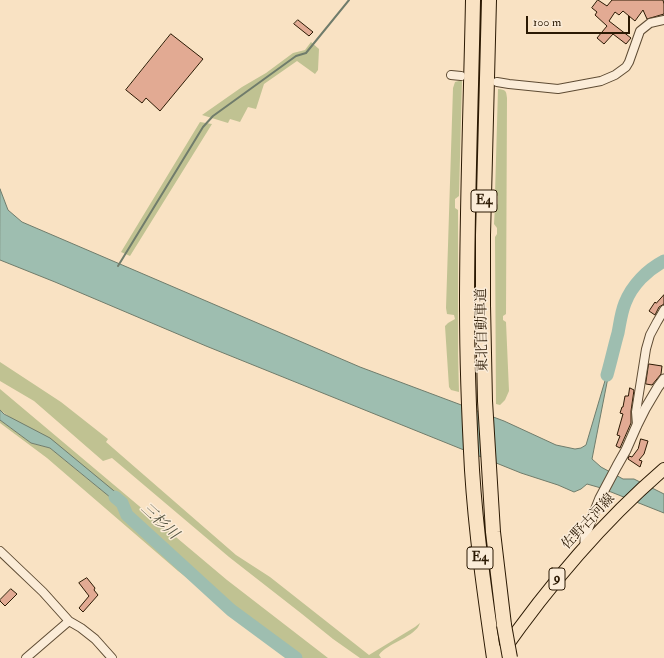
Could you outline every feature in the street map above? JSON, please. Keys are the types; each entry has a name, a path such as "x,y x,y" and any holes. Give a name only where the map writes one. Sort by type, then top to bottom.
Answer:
{"highway":[{"name":"東北自動車道","path":"473,0 467,306 469,395 472,472 484,594 493,651"},
{"name":"東北自動車道","path":"489,0 482,305 484,401 493,532 504,625 510,658"}],"main road":[{"name":"佐野古河線","path":"498,658 535,607 585,546 623,506 664,469"}],"street":[{"path":"497,82 558,89 601,81 615,75 626,67 640,31 650,23 664,20"},
{"path":"451,75 461,76"},
{"path":"637,425 636,412 646,349 650,335 664,310"},
{"path":"585,546 584,536 604,491 626,450 637,425 664,379"},
{"path":"0,551 43,592 69,621 95,639 112,658"},
{"path":"26,658 69,621"}],"green space":[{"path":"311,42 319,49 318,70 315,74 297,61 264,84 256,109 248,107 240,122 230,119 228,123 202,115 242,87 266,73 293,53 305,50"},
{"path":"462,80 459,196 455,199 455,208 458,210 459,392 451,390 449,387 445,326 455,319 454,315 447,314 446,308 453,88 455,82"},
{"path":"498,89 505,91 507,98 506,314 503,316 503,320 506,322 509,391 505,400 500,405 496,404 495,237 497,234 497,228 494,224 495,206 498,204 498,196 495,194"},
{"path":"200,122 212,124 130,256 121,252"},
{"path":"0,362 61,402 108,439 106,442 236,555 270,577 369,655 420,623 417,628 383,651 379,655 381,658 360,658 333,639 229,557 112,458 103,461 34,401 0,381"},
{"path":"0,389 227,580 328,658 291,658 178,571 47,458 0,423 0,420 31,443 50,448 126,511 125,500 0,410"}],"shaded area":[{"path":"0,189 8,210 22,222 360,367 504,421 556,445 575,449 586,445 612,357 592,459 601,467 623,479 634,479 664,494 664,513 587,484 574,492 521,473 206,346 0,260"},
{"path":"0,410 4,414 50,438 125,500 130,512 126,511 50,448 31,443 0,420"}],"building":[{"path":"598,0 607,6 612,0 663,0 664,14 647,19 643,10 635,21 623,11 619,15 615,12 609,21 631,38 626,44 613,34 604,44 597,38 607,26 595,15 597,12 592,8"},
{"path":"298,20 313,32 309,36 294,24"},
{"path":"171,34 203,59 160,111 146,98 142,103 126,90"},
{"path":"664,295 664,304 659,307 655,315 649,311 655,302 656,303"},
{"path":"649,364 662,366 661,374 652,385 646,384"},
{"path":"630,388 634,390 631,423 620,448 616,446 620,436 617,435 623,414 620,413 625,396 628,396"},
{"path":"641,439 648,441 644,454 639,460 642,461 640,467 628,459 629,456 632,457 638,449"},
{"path":"87,578 95,588 94,590 98,595 83,612 79,608 89,596 79,583"},
{"path":"11,589 17,594 5,606 0,600"}],"waterway":[{"path":"118,266 203,127 213,116 296,56 306,53 349,0"},
{"path":"607,375 618,333 622,310 628,296 646,273 664,261"},
{"name":"三杉川","path":"115,497 122,503 127,515 231,610 296,658"}]}
